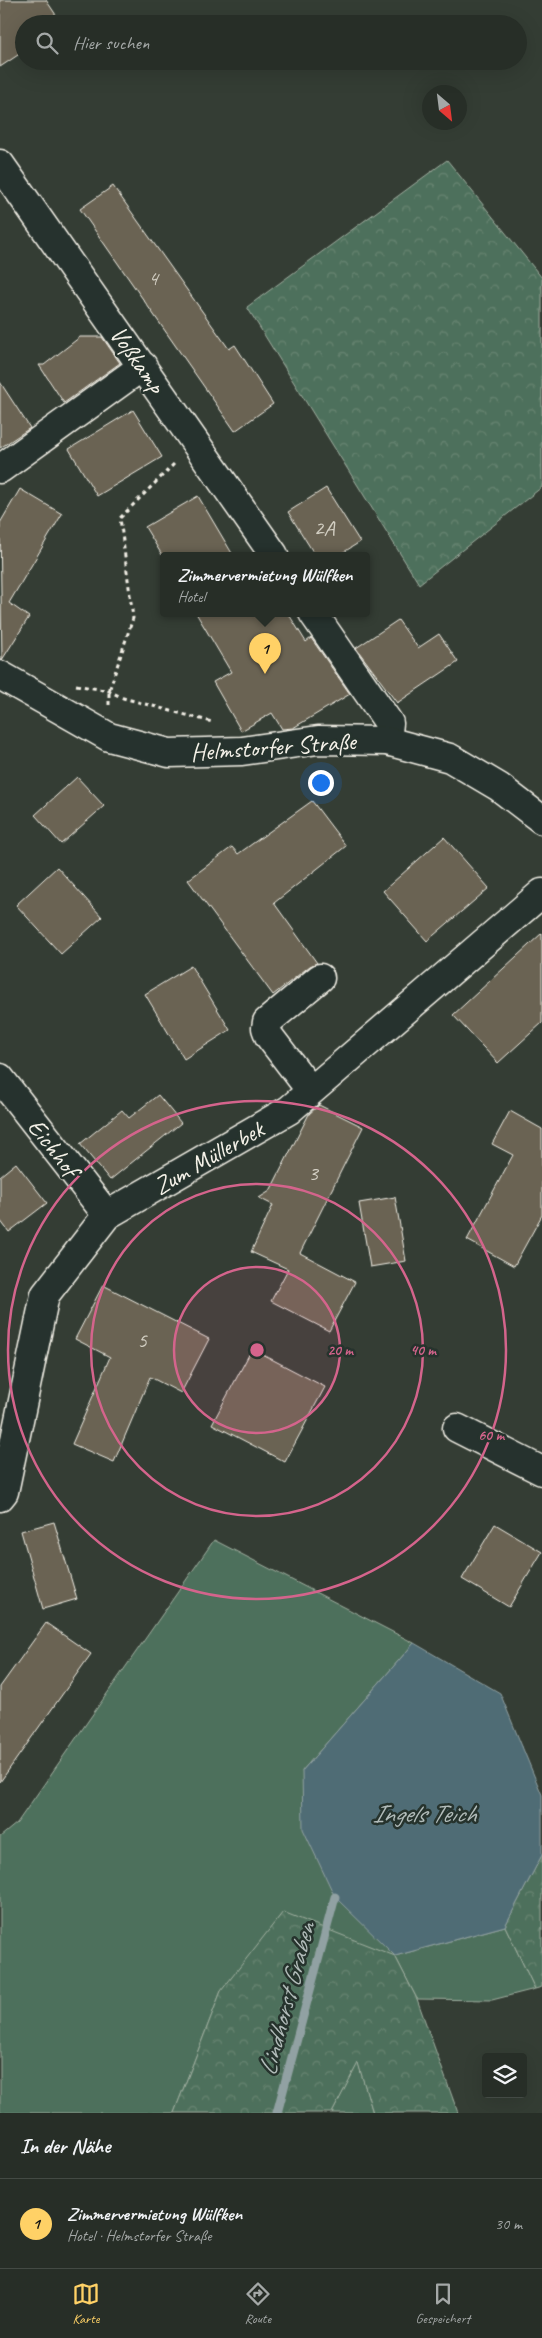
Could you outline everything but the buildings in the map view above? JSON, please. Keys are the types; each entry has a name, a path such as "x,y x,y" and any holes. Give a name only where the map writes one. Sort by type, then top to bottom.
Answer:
{"street":[{"name":"Voßkamp","path":"0,164 272,552"},
{"path":"0,468 143,366"},
{"path":"316,617 389,723 387,741"},
{"name":"Helmstorfer Straße","path":"0,676 109,737 169,753 242,751 318,740 387,741 450,758 499,787 542,820"},
{"name":"Zum Müllerbek","path":"0,1497 4,1492 45,1295 107,1215 289,1110 542,893"},
{"path":"311,1091 269,1036 266,1028 267,1022 320,978"},
{"name":"Eichhof","path":"0,1078 107,1215"},
{"path":"457,1428 542,1471"}],"path":[{"path":"109,737 109,692 134,618 120,518 196,442"},
{"path":"109,692 123,698 214,723"}],"green space":[{"path":"447,160 542,278 542,487 419,584 247,307"},
{"path":"214,1540 414,1643 302,1771 395,1956 221,1991 174,2113 0,2113 0,1837 17,1823"},
{"path":"542,1855 542,1987 535,1989 505,1926"},
{"path":"283,1912 395,1956 417,1999 458,2113 373,2113 358,2063 332,2113 174,2113 221,1991"},
{"path":"505,1926 535,1989 492,2000 417,1999 395,1956"},
{"path":"358,2062 373,2113 332,2113"}],"water":[{"name":"Ingels Teich","path":"414,1643 500,1693 542,1795 542,1855 505,1926 395,1956 335,1897 303,1829 302,1771"}],"waterway":[{"name":"Lindhorst Graben","path":"277,2113 335,1897"}],"place":[{"name":"Zimmervermietung Wülfken","path":"265,674"}]}
